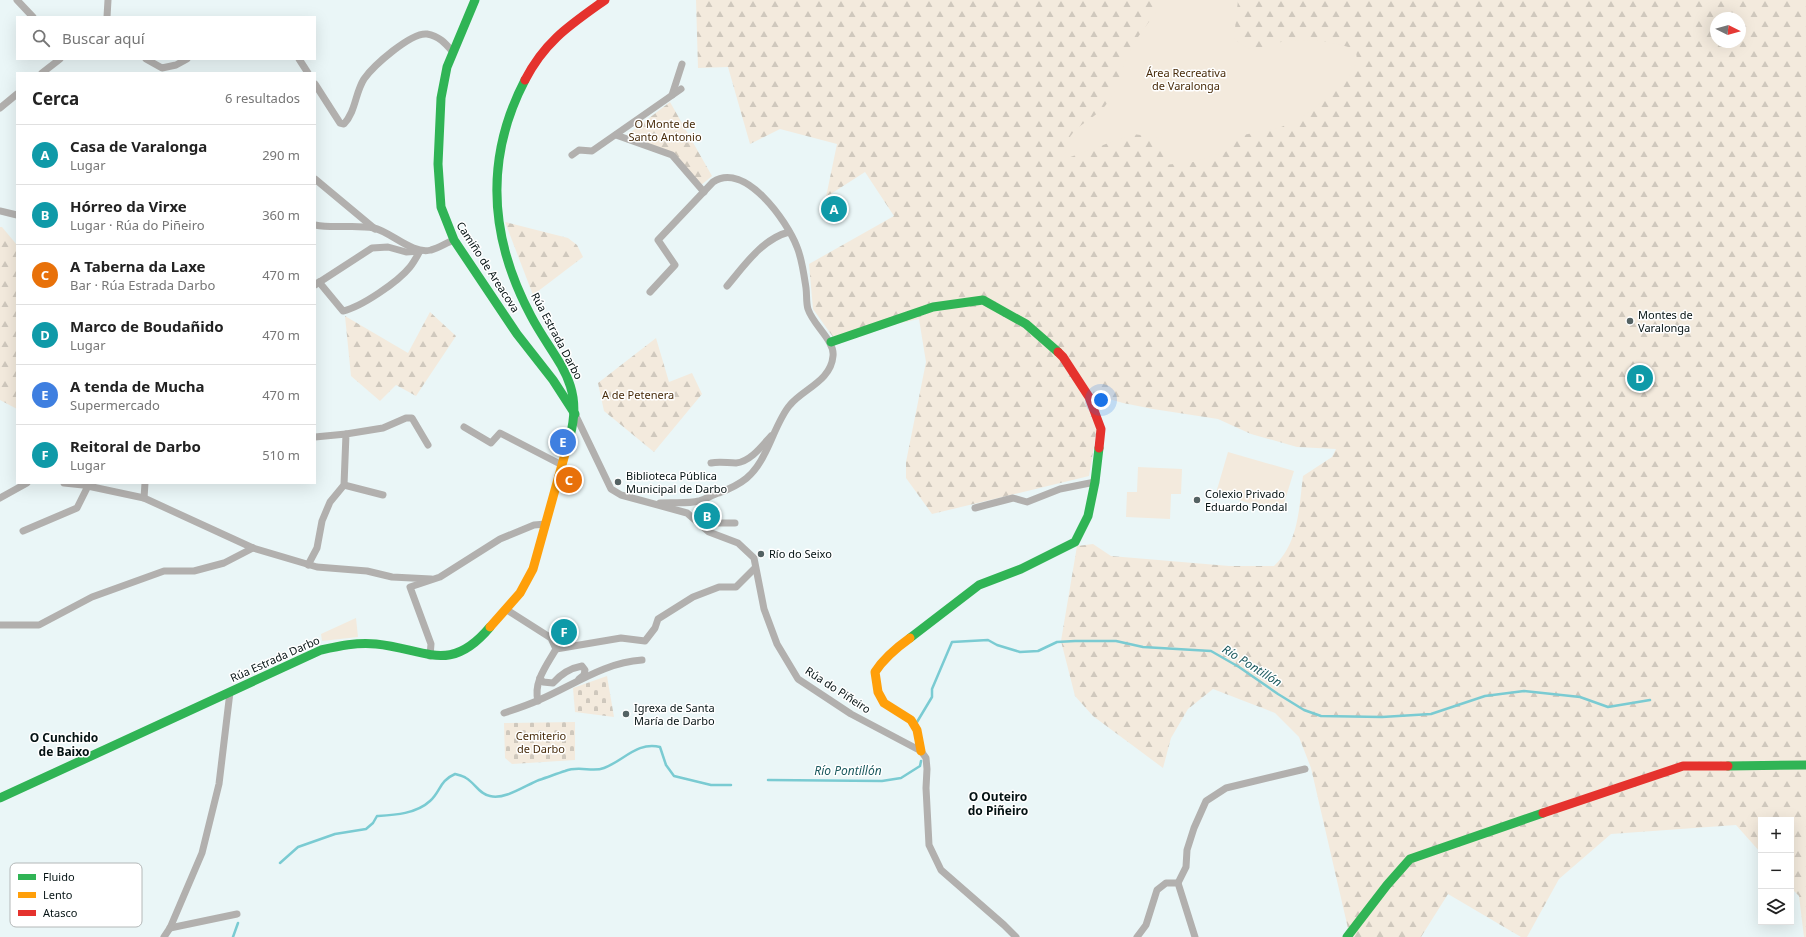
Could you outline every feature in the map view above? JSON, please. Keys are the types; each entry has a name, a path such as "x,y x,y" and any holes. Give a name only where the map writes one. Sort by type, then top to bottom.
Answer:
{"street":[{"path":"17,0 32,16"},
{"path":"107,16 108,0"},
{"name":"Camiño de Areacova","path":"475,0 446,67 441,98 438,164 441,208 446,224 454,240 517,334 553,380 575,414"},
{"name":"Rúa Estrada Darbo","path":"0,798 321,650 340,646 374,644 430,656 444,656 464,651 473,646 508,610 523,591 530,579 546,524 575,414 575,401 570,386 517,285 504,248 497,213 495,187 500,146 506,122 518,92 532,68 553,39 571,24 605,0"},
{"path":"316,86 340,122 344,124 350,118 364,80 383,59 408,40 426,34 441,39 452,51"},
{"path":"43,72 59,60"},
{"path":"148,60 162,68 176,65 186,60"},
{"path":"300,60 307,72"},
{"path":"672,95 682,64"},
{"path":"572,154 579,150 592,151 681,89"},
{"path":"0,108 16,95"},
{"path":"616,135 672,155 704,192"},
{"path":"650,292 675,266 658,240 713,182 722,177 740,181 754,188 763,195 789,232 797,247 806,288 808,309 820,330 831,342 834,356 830,368 816,385 790,405 756,471 740,484 699,501 654,503"},
{"path":"316,179 376,229 420,251"},
{"path":"0,212 16,215"},
{"path":"316,225 329,228 357,226 376,229"},
{"path":"727,286 758,250 783,234 789,232"},
{"path":"420,251 410,267 391,284 352,309 343,311 317,283 372,248 388,247 406,252 432,250 454,240"},
{"path":"831,342 933,307 983,300 1026,324 1063,357 1089,397 1101,429 1095,482 1088,516 1075,542 1021,569 979,584 894,650 880,664 875,672 878,692 884,703 911,720 917,730 921,751 926,758 928,769 926,788 929,845 941,870 1016,937"},
{"name":"Rúa do Piñeiro","path":"575,414 611,489 621,494 688,513 709,532 738,543 754,558 764,609 777,644 798,680 851,714 921,751"},
{"path":"316,437 383,428 406,418 412,418 428,445"},
{"path":"572,426 585,434"},
{"path":"464,427 491,444 500,433 562,465"},
{"path":"710,463 719,461 736,463 742,461 760,449 776,430"},
{"path":"308,565 317,548 322,521 330,502 344,485 346,434"},
{"path":"975,508 1013,498 1027,502 1060,490 1095,482"},
{"path":"0,498 25,484"},
{"path":"72,484 144,498 253,548 308,565 366,571 392,577 431,579"},
{"path":"144,484 144,498"},
{"path":"344,485 383,495"},
{"path":"23,531 77,508 88,486"},
{"path":"694,519 717,523 735,523"},
{"path":"430,656 431,644 410,587 440,577 500,538 534,525 546,524"},
{"path":"0,625 39,625 92,597 164,571 194,571 224,563 253,548"},
{"path":"556,649 621,638 645,641 655,628 658,619 693,598 719,587 736,587 755,568"},
{"path":"508,610 551,638 556,649"},
{"path":"538,701 536,692 540,678 556,649"},
{"path":"504,713 538,701 620,663 642,660"},
{"path":"540,678 543,682 553,683 556,679 575,667 582,666 585,670 584,675 571,685"},
{"path":"164,937 170,928 202,853 219,784 230,692"},
{"path":"1346,937 1387,885 1410,859 1683,766 1806,765"},
{"path":"1195,937 1178,883 1186,867 1187,850 1194,828 1206,801 1226,788 1305,769"},
{"path":"1137,937 1146,925 1158,890 1166,883 1178,883"},
{"path":"170,928 237,914"}],"green space":[{"path":"696,0 1806,0 1806,937 1804,937 1799,896 1794,891 1794,817 1758,817 1758,850 1736,825 1611,834 1559,879 1527,937 1521,937 1448,894 1421,937 1350,937 1311,768 1299,737 1275,713 1213,689 1188,709 1171,738 1163,768 1093,716 1075,696 1061,641 1077,546 1093,544 1111,556 1229,566 1274,566 1289,547 1293,536 1299,512 1303,476 1332,457 1336,449 1297,447 1251,434 1218,419 1153,409 1102,397 1089,476 932,514 906,478 906,462 926,362 919,319 833,337 813,309 809,264 894,216 865,172 826,197 837,144 780,129 750,144 728,67 698,68"},
{"name":"Área Recreativa de Varalonga","path":"1166,0 1238,0 1234,38 1240,44 1255,49 1286,41 1306,40 1327,42 1356,50 1357,62 1348,78 1328,98 1299,119 1279,128 1243,135 1225,152 1193,162 1164,165 1167,141 1163,138 1133,134 1065,159 1066,148 1073,133 1098,113 1109,101 1116,89 1129,51 1144,28"},
{"name":"O Monte de Santo Antonio","path":"670,102 712,176 700,186 674,153 627,135"},
{"path":"505,222 568,238 577,245 583,257 533,295"},
{"path":"0,227 2,227 16,244 16,408 0,400"},
{"path":"430,312 456,336 416,396 396,385 380,401 351,376 345,316 408,353"},
{"name":"A de Petenera","path":"656,338 669,382 692,373 702,394 654,452 604,411 598,383"},
{"path":"1228,452 1294,471 1281,513 1216,493"},
{"path":"1138,467 1182,469 1181,494 1171,494 1170,519 1126,517 1127,492 1137,492"},
{"path":"356,618 358,637 322,641 321,634"},
{"name":"Cemiterio de Darbo","path":"607,676 614,717 575,712 573,688"},
{"name":"Cemiterio de Darbo","path":"575,722 575,760 512,764 505,758 504,723"}],"waterway":[{"name":"Río Pontillón","path":"917,722 932,697 932,689 952,642 988,640 997,645 1020,652 1038,651 1057,642 1075,641 1116,641 1143,647 1211,651 1239,667 1304,710 1321,716 1382,717 1431,714 1485,696 1524,691 1580,697 1608,707 1650,700"},
{"name":"Río Pontillón","path":"280,863 298,847 335,834 366,829 373,823 377,816 405,813 418,809 430,801 443,783 455,774 466,778 486,795 496,797 509,794 539,780 570,769 595,770 604,768 638,749 652,746 660,747 666,765 674,776 711,785 731,785"},
{"name":"Río Pontillón","path":"768,780 882,781 901,778 920,766 921,761"},
{"name":"Río Pontillón","path":"233,937 238,923"}],"traffic: fast":[{"path":"475,0 447,67 441,98 438,164 441,207 454,240 517,334 553,380 575,414"},
{"path":"525,80 512,110 503,139 498,169 497,199 500,228 507,258 517,287 540,332 565,372 570,386 574,417 570,436"},
{"path":"831,342 933,307 983,300 1026,324 1058,352"},
{"path":"910,638 979,585 1021,569 1075,542 1088,516 1095,482 1099,448"},
{"path":"0,798 321,650 348,645 376,644 423,653 450,655 462,651 476,642 490,627"},
{"path":"1728,766 1806,765"},
{"path":"1347,937 1387,885 1410,859 1543,813"}],"traffic: slow":[{"path":"490,627 520,593 533,569 570,436"},
{"path":"910,638 882,662 875,672 878,692 884,703 911,720 917,730 921,751"}],"traffic: jam":[{"path":"525,80 533,66 550,44 570,26 605,0"},
{"path":"1058,352 1063,357 1089,397 1101,429 1099,448"},
{"path":"1543,813 1683,766 1728,766"}],"place":[{"name":"Casa de Varalonga","path":"834,209"},
{"name":"Montes de Varalonga","path":"1630,321"},
{"name":"Marco de Boudañido","path":"1640,378"},
{"name":"A tenda de Mucha","path":"563,442"},
{"name":"A Taberna da Laxe","path":"569,480"},
{"name":"Biblioteca Pública Municipal de Darbo","path":"618,482"},
{"name":"Colexio Privado Eduardo Pondal","path":"1197,500"},
{"name":"Hórreo da Virxe","path":"707,516"},
{"name":"Río do Seixo","path":"761,554"},
{"name":"Reitoral de Darbo","path":"564,632"},
{"name":"Igrexa de Santa María de Darbo","path":"626,714"}],"district":[{"name":"O Cunchido de Baixo","path":"64,745"},
{"name":"O Outeiro do Piñeiro","path":"998,804"}]}
